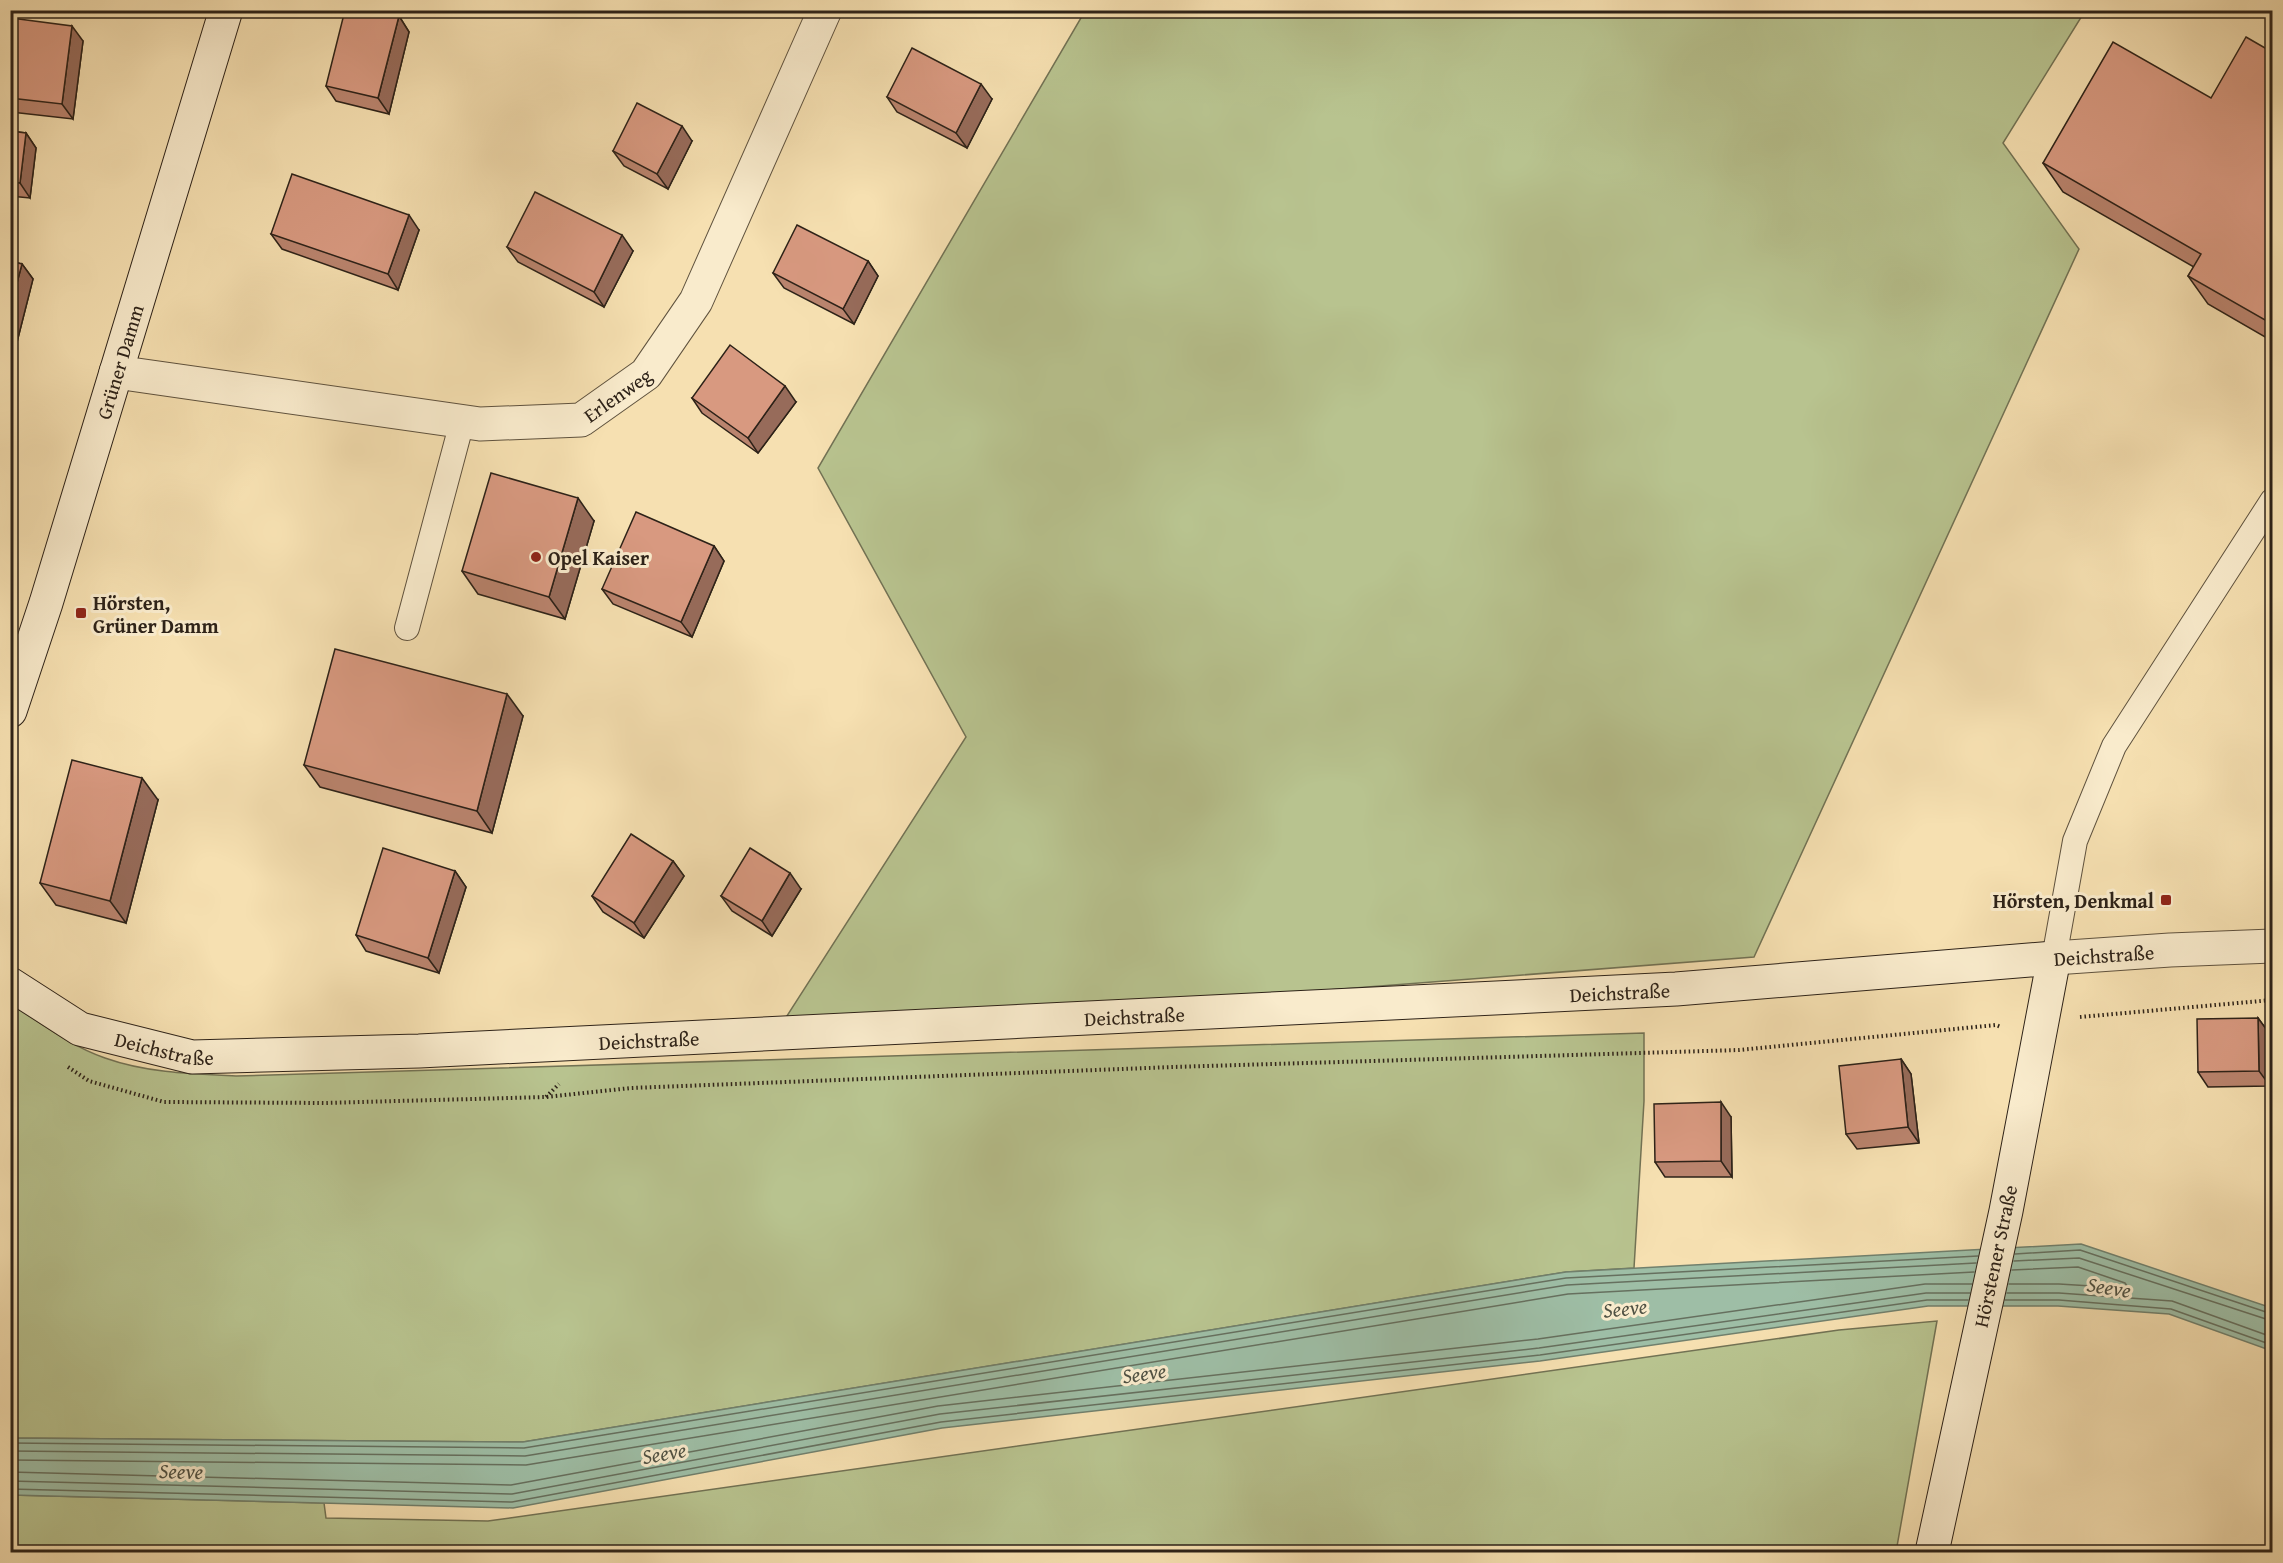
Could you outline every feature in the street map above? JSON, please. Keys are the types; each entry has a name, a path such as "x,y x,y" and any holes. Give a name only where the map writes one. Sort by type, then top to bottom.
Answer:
{"street":[{"name":"Grüner Damm","path":"10,711 226,10"},
{"name":"Erlenweg","path":"116,372 480,424 581,420 645,374 696,302 825,10"},
{"name":"Deichstraße","path":"10,984 80,1029 192,1057 419,1051 1676,989 2054,958 2272,946"},
{"name":"Hörstener Straße","path":"1932,1552 2006,1211 2054,958"}],"lane":[{"path":"406,628 462,422"},
{"path":"2054,958 2075,841 2114,746 2272,501"}],"path":[{"path":"2082,1016 2272,1000"},
{"path":"61,1063 88,1081 164,1102 324,1103 546,1097 631,1088 1173,1067 1739,1050 1996,1025 2038,1042"}],"shaded area":[{"path":"1085,11 2085,11 2003,143 2079,249 1754,957 776,1033 966,737 818,468"},
{"path":"10,1003 68,1041 105,1058 154,1070 236,1076 1644,1033 1644,1101 1634,1268 1566,1272 523,1442 11,1438"},
{"path":"1937,1321 1896,1552 11,1552 11,1495 324,1503 326,1518 488,1521 1839,1330"}],"water":[{"name":"Seeve","path":"2081,1244 2272,1308 2272,1351 2169,1314 2058,1306 1928,1306 1540,1361 942,1428 513,1508 11,1495 11,1438 523,1442 1566,1272"}],"building":[{"path":"345,10 376,10 399,16 378,98 326,86"},
{"path":"11,18 72,26 62,104 10,98"},
{"path":"2246,37 2272,52 2272,324 2188,276 2201,254 2043,163 2113,42 2211,98"},
{"path":"912,48 981,84 956,133 887,97"},
{"path":"637,103 682,126 657,174 613,151"},
{"path":"10,131 26,133 20,183 10,182"},
{"path":"292,174 409,215 388,274 271,234"},
{"path":"535,192 622,235 594,292 507,247"},
{"path":"797,225 868,261 843,309 773,273"},
{"path":"10,261 22,264 10,309"},
{"path":"730,345 785,386 748,438 692,398"},
{"name":"Opel Kaiser","path":"491,473 578,498 549,597 462,571"},
{"path":"636,512 714,546 681,622 602,589"},
{"path":"335,649 507,694 477,811 304,765"},
{"path":"72,760 142,778 110,901 40,883"},
{"path":"631,834 673,861 634,923 592,896"},
{"path":"383,848 455,871 428,958 356,935"},
{"path":"750,848 790,873 762,921 721,896"},
{"path":"2258,1018 2259,1071 2198,1072 2197,1019"},
{"path":"1901,1059 1908,1127 1846,1134 1839,1066"},
{"path":"1721,1102 1721,1161 1655,1162 1654,1104"}],"place":[{"name":"Opel Kaiser","path":"536,557"},
{"name":"Hörsten, Grüner Damm","path":"81,613"},
{"name":"Hörsten, Denkmal","path":"2166,900"}]}
